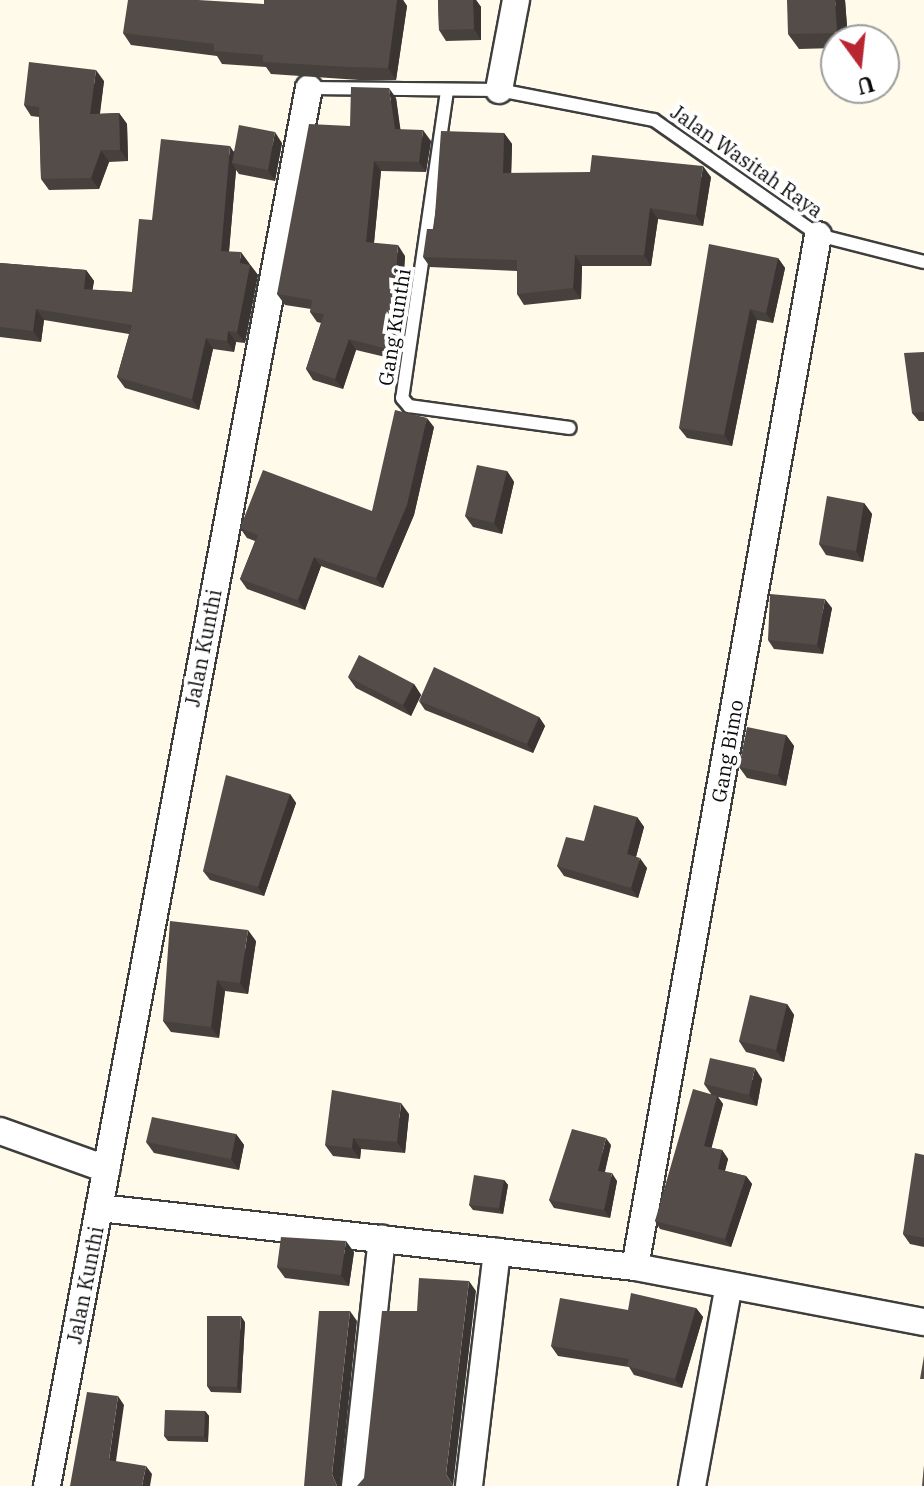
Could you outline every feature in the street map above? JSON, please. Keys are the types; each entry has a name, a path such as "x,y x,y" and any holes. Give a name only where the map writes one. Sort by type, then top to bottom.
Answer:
{"street":[{"path":"499,90 516,0"},
{"name":"Jalan Kunthi","path":"47,1486 309,88"},
{"name":"Gang Bimo","path":"635,1267 818,235"},
{"path":"0,1131 106,1169"},
{"path":"99,1208 635,1267 728,1289 924,1322"},
{"path":"355,1486 382,1238"},
{"path":"469,1486 497,1252"},
{"path":"692,1486 728,1289"}],"lane":[{"name":"Jalan Kunthi","path":"309,88 499,90"},
{"name":"Jalan Wasitah Raya","path":"499,90 654,120 818,235 924,262"},
{"name":"Gang Kunthi","path":"447,91 402,398 409,406 570,428"}],"building":[{"path":"128,0 264,4 264,0 397,0 388,68 263,62 263,55 214,51 214,44 123,33"},
{"path":"438,0 473,0 474,29 439,30"},
{"path":"787,0 835,0 836,24 820,24 820,33 788,34"},
{"path":"29,62 96,70 90,114 119,113 120,150 101,150 91,178 41,179 39,107 24,105"},
{"path":"351,87 389,88 395,129 423,130 419,162 374,161 366,242 398,245 391,350 349,339 335,379 306,369 324,314 310,312 312,300 277,294 309,124 350,126"},
{"path":"239,125 275,132 268,170 232,163"},
{"path":"441,131 504,133 503,173 590,172 592,155 703,166 696,215 650,208 644,255 575,255 573,288 517,294 517,260 423,257 427,229 434,229"},
{"path":"161,139 230,146 221,251 241,252 240,263 250,265 237,332 228,331 227,341 206,338 192,399 117,377 132,325 36,309 33,331 0,327 0,263 86,270 84,289 132,292 139,219 152,220"},
{"path":"709,244 778,258 766,313 750,309 724,435 679,428"},
{"path":"924,352 924,412 912,413 904,353"},
{"path":"395,410 427,418 407,505 376,578 314,557 298,600 240,579 258,535 240,528 263,470 372,511"},
{"path":"477,465 507,471 494,523 465,516"},
{"path":"827,496 864,503 856,551 819,544"},
{"path":"770,594 825,599 817,645 768,640"},
{"path":"359,655 414,684 403,705 348,677"},
{"path":"434,667 539,717 527,744 419,701"},
{"path":"747,727 786,735 778,775 739,767"},
{"path":"226,775 290,794 258,887 203,871"},
{"path":"594,805 637,817 627,854 640,858 631,888 557,866 566,837 584,841"},
{"path":"170,921 248,930 240,983 217,980 211,1027 163,1021"},
{"path":"750,995 787,1004 776,1050 739,1041"},
{"path":"710,1058 755,1068 749,1095 704,1084"},
{"path":"693,1089 717,1096 704,1146 722,1150 718,1169 746,1176 725,1239 655,1221"},
{"path":"332,1090 401,1103 397,1142 353,1138 352,1148 325,1145"},
{"path":"152,1117 236,1134 231,1159 146,1142"},
{"path":"572,1129 606,1138 598,1171 612,1173 604,1210 549,1200"},
{"path":"915,1153 924,1155 924,1238 903,1234"},
{"path":"474,1175 504,1180 499,1208 469,1205"},
{"path":"281,1237 346,1241 341,1275 277,1267"},
{"path":"419,1278 469,1281 446,1474 453,1486 357,1486 364,1478 382,1311 417,1311"},
{"path":"631,1293 696,1308 675,1379 627,1366 629,1359 551,1346 560,1298 628,1310"},
{"path":"319,1311 350,1311 332,1474 337,1486 304,1486"},
{"path":"207,1316 241,1316 237,1387 207,1386"},
{"path":"924,1356 924,1379 920,1379"},
{"path":"87,1392 118,1396 109,1460 146,1466 142,1486 70,1486"},
{"path":"165,1410 205,1411 204,1436 164,1436"}]}
